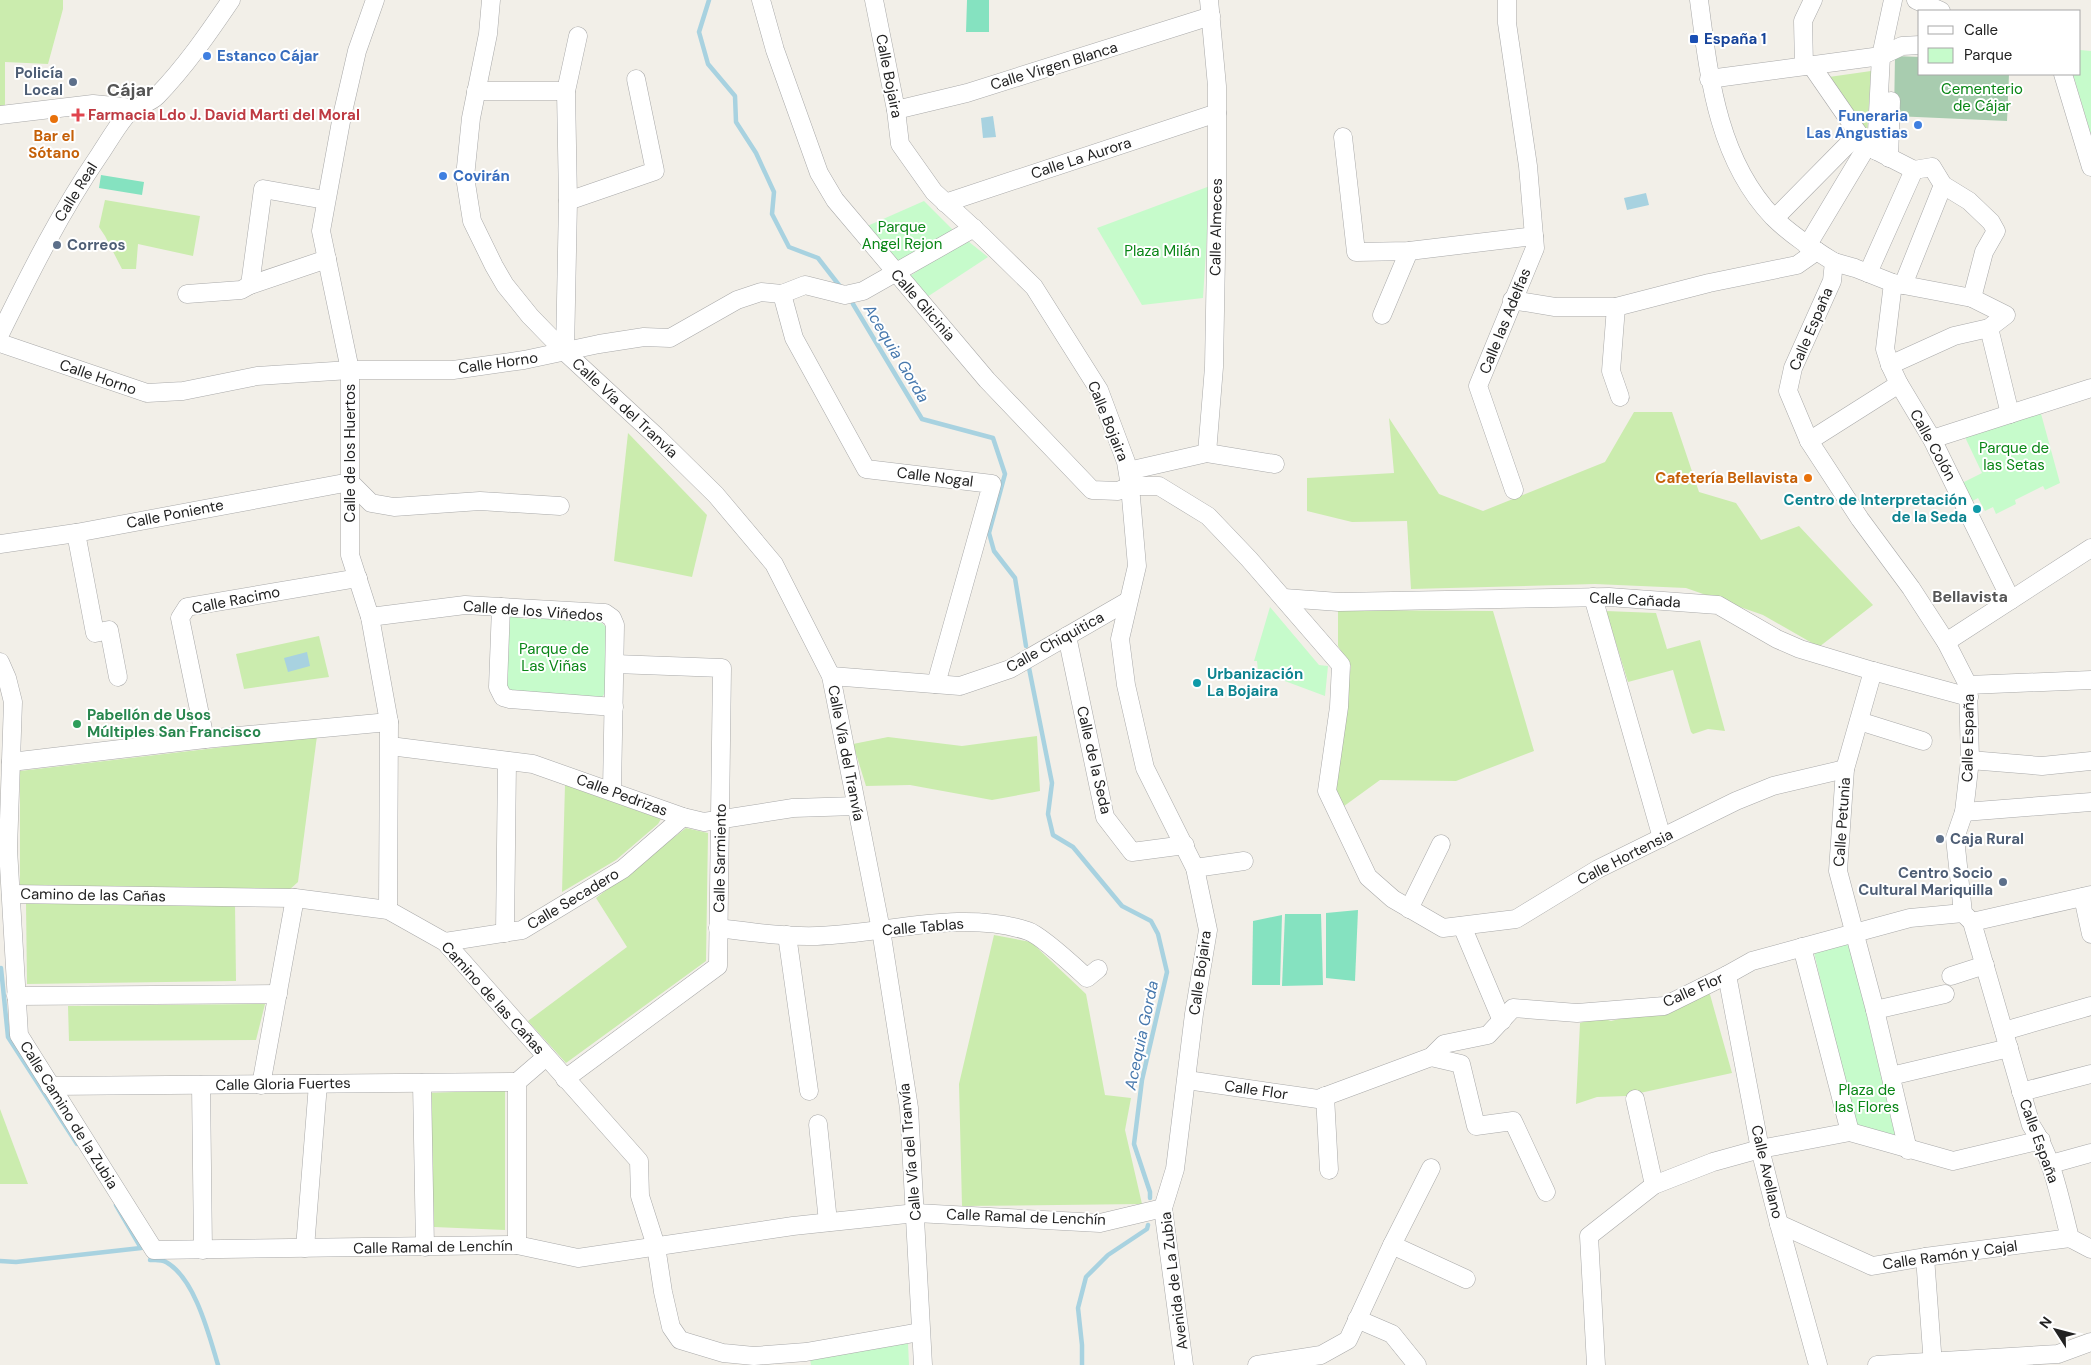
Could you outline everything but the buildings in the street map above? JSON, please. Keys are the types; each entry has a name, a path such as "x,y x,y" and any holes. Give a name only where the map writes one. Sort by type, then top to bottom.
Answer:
{"street":[{"path":"0,115 93,104 134,108 155,99 195,53 231,0"},
{"name":"Calle de los Huertos","path":"375,0 357,51 325,200 321,231 350,370 350,555 370,617 389,722 388,910"},
{"name":"Calle Vía del Tranvía","path":"491,0 488,34 471,118 465,178 472,221 494,266 521,307 565,352 656,436 716,495 774,564 831,676 882,930 909,1108 923,1365"},
{"name":"Calle Glicinia","path":"761,0 775,50 819,173 835,200 988,380 1092,490 1118,491 1129,478"},
{"name":"Calle Bojaira","path":"874,0 896,110 900,144 934,192 1034,287 1099,390 1129,478 1136,566 1120,639 1126,685 1145,768 1195,868 1208,930 1194,1014 1187,1080"},
{"name":"Calle las Adelfas","path":"1507,0 1507,23 1528,166 1535,248 1478,386 1514,490"},
{"path":"1699,0 1709,79 1726,140 1738,168 1774,218 1812,249 1834,262 1898,284 1972,298 2006,315 1989,328 1954,336 1890,365"},
{"path":"1813,0 1803,21 1808,66 1873,148 1914,170 1932,167 1943,184 1969,201 1991,222 1996,231 1984,252 1972,298"},
{"path":"1512,300 1555,307 1616,307 1709,283 1797,265 1812,249 1873,148 1893,0"},
{"path":"1916,0 1939,10"},
{"name":"Calle Virgen Blanca","path":"896,110 967,93 1210,8"},
{"name":"Calle Almeces","path":"1207,453 1214,367 1217,112 1217,86 1210,8"},
{"path":"565,352 568,201 566,91 578,36"},
{"path":"1709,79 1886,54 1902,46 1918,45"},
{"path":"2063,75 2091,168"},
{"path":"568,201 655,171 636,79"},
{"path":"476,91 566,91"},
{"name":"Calle Real","path":"0,334 21,289 57,222 86,174 124,118 134,108"},
{"name":"Calle La Aurora","path":"945,202 1217,112"},
{"path":"1344,137 1356,252 1409,251 1534,236"},
{"path":"1774,218 1873,148"},
{"path":"1868,273 1914,170"},
{"name":"Calle Colón","path":"1943,184 1898,284 1885,349 1899,384 1932,439 2011,600"},
{"path":"250,285 262,189 325,200"},
{"name":"Calle Horno","path":"0,343 147,393 183,391 257,376 350,370 453,370 524,360 644,337 670,338 737,300 761,292 782,294 806,285 845,295 863,291 974,228"},
{"path":"1382,315 1409,251"},
{"path":"187,294 241,290 250,285 327,260"},
{"name":"Calle España","path":"1834,262 1832,281 1794,368 1788,391 1809,441 1857,516 1911,588 1946,642 1969,691 1970,760 1964,812 1955,838 1967,918 1984,965 2031,1124 2041,1140 2050,1164 2070,1238"},
{"name":"Calle Nogal","path":"782,294 794,338 866,469 992,484 936,684"},
{"path":"1616,307 1611,371 1620,397"},
{"path":"1989,328 2010,414"},
{"path":"1809,441 1899,384"},
{"path":"1932,439 2091,388"},
{"path":"1129,478 1207,453 1275,464"},
{"name":"Calle Hortensia","path":"1129,478 1159,486 1208,516 1284,598 1341,666 1339,706 1327,791 1368,877 1394,899 1443,928 1516,919 1598,869 1736,801 1773,786 1845,769"},
{"path":"350,482 371,503 394,507 480,501 560,506"},
{"name":"Calle Poniente","path":"0,544 76,533 350,482"},
{"path":"76,533 95,633 110,630 118,677"},
{"path":"1946,642 2091,548"},
{"name":"Calle Racimo","path":"205,739 180,618 188,607 358,578"},
{"path":"1593,597 1662,838"},
{"name":"Calle Cañada","path":"1284,598 1339,602 1593,597 1718,605 1777,639 1800,649 1873,671 1969,691 2091,680"},
{"name":"Calle Chiquitica","path":"831,676 960,686 1010,669 1128,601"},
{"name":"Calle de los Viñedos","path":"370,617 465,605 605,613 612,618 615,625 612,790"},
{"path":"501,607 498,687 503,697 614,707"},
{"name":"Calle de la Seda","path":"1067,636 1104,817 1132,852 1185,845"},
{"name":"Calle Camino de la Zubia","path":"0,662 7,678 6,702 11,762 4,848 11,894 19,1035 154,1250"},
{"name":"Calle Sarmiento","path":"565,1079 718,966 722,668 615,664"},
{"name":"Calle Petunia","path":"1873,671 1845,769 1838,871 1892,1076 1908,1150"},
{"path":"1859,720 1923,741"},
{"path":"11,762 205,739 389,722"},
{"name":"Calle Pedrizas","path":"390,746 533,764 612,790 683,817 704,822 793,808 856,806"},
{"path":"1970,760 2042,766 2091,761"},
{"path":"505,933 507,761"},
{"path":"1964,812 2091,802"},
{"name":"Calle Secadero","path":"445,942 522,930 623,869 683,817"},
{"path":"1409,909 1442,844"},
{"path":"1195,868 1244,861"},
{"name":"Camino de las Cañas","path":"11,894 295,898 388,910 445,942 639,1161 640,1196 656,1246 671,1327 680,1340 723,1353 754,1356 806,1352 920,1332"},
{"path":"2087,896 2091,934"},
{"name":"Calle Flor","path":"1187,1080 1318,1099 1431,1057 1444,1044 1488,1035 1513,1008 1577,1013 1664,1006 1752,961 1910,918 1967,918 2087,896"},
{"path":"262,1085 295,898"},
{"name":"Calle Tablas","path":"718,928 816,936 930,924 986,923 1029,932 1064,957 1087,978 1098,969"},
{"path":"1462,926 1502,1021"},
{"path":"788,935 809,1091"},
{"path":"1802,947 1850,1132"},
{"path":"1951,976 1984,965"},
{"name":"Calle Avellano","path":"1727,975 1760,1149 1818,1365"},
{"path":"16,996 278,994"},
{"path":"1875,1010 1945,994"},
{"path":"2004,1031 2091,1006"},
{"path":"1892,1076 2009,1048"},
{"path":"517,1246 517,1082 546,1057"},
{"path":"1431,1057 1461,1064 1476,1126 1513,1120 1546,1192"},
{"path":"2022,1092 2091,1074"},
{"name":"Avenida de La Zubia","path":"1184,1365 1163,1208 1175,1169 1187,1080"},
{"name":"Calle Gloria Fuertes","path":"50,1086 517,1082"},
{"path":"422,1083 425,1247"},
{"path":"305,1248 318,1084"},
{"path":"201,1085 203,1250"},
{"path":"1325,1096 1329,1170"},
{"path":"1635,1099 1654,1185"},
{"path":"818,1124 828,1222"},
{"path":"1596,1365 1589,1236 1654,1185 1713,1162 1760,1149 1850,1132 1908,1150 1953,1161 2041,1140"},
{"path":"2050,1164 2091,1153"},
{"path":"1257,1365 1321,1355 1348,1340 1392,1244 1431,1168"},
{"name":"Calle Ramal de Lenchín","path":"154,1250 517,1246 578,1258 793,1226 916,1213 1100,1223 1163,1208"},
{"name":"Calle Ramón y Cajal","path":"1779,1224 1872,1266 2070,1238"},
{"path":"2070,1238 2091,1249"},
{"path":"1392,1244 1466,1278"},
{"path":"1925,1257 1933,1363"},
{"path":"1357,1319 1392,1334 1417,1365"},
{"path":"1876,1365 2058,1354 2091,1342"}],"green space":[{"path":"0,0 63,0 63,9 48,64 5,62 5,108 0,109"},
{"path":"967,0 989,0 989,32 966,32"},
{"path":"2081,50 2091,51 2091,135 2073,75 2081,75"},
{"name":"Cementerio de Cájar","path":"1895,56 1918,57 1918,75 2009,75 2007,121 1894,116"},
{"path":"1871,71 1867,135 1829,77"},
{"path":"101,175 144,182 142,195 99,188"},
{"name":"Plaza Milán","path":"1210,186 1203,298 1142,305 1097,228"},
{"path":"105,200 200,216 193,256 138,244 136,269 122,269 99,227"},
{"name":"Parque Angel Rejon","path":"924,201 953,230 895,266 865,227"},
{"name":"Parque Angel Rejon","path":"964,238 988,257 924,299 906,279"},
{"name":"Parque de las Setas","path":"2040,410 2060,483 2045,490 2043,486 2015,500 2016,504 1996,514 1993,507 1985,511 1978,498 1967,504 1958,485 1982,473 1964,435"},
{"path":"1634,412 1672,412 1699,492 1736,503 1761,540 1799,526 1873,605 1819,647 1763,615 1686,588 1595,584 1411,589 1407,521 1352,522 1307,511 1307,478 1394,473 1389,418 1439,494 1483,511 1605,462"},
{"path":"628,433 707,515 692,577 614,561"},
{"path":"1270,607 1319,665 1328,666 1325,696 1258,671 1257,661 1254,661"},
{"path":"1338,610 1493,611 1534,751 1456,781 1380,780 1340,809 1332,786 1351,666 1338,646"},
{"path":"1606,611 1656,613 1667,649 1700,640 1725,731 1708,729 1693,734 1691,732 1673,670 1628,682"},
{"name":"Parque de Las Viñas","path":"510,616 525,619 541,618 601,622 606,627 605,693 600,700 510,692 507,689"},
{"path":"319,636 329,677 244,689 236,654"},
{"path":"317,736 298,882 288,891 20,885 20,771"},
{"path":"1037,736 1040,791 992,800 910,785 866,786 853,744 888,737 962,746"},
{"path":"565,785 661,819 658,824 616,860 562,892"},
{"path":"686,828 708,833 706,961 566,1063 528,1021 627,947 596,898"},
{"path":"26,903 235,903 236,981 27,984"},
{"path":"1358,910 1355,981 1326,978 1326,913"},
{"path":"1285,914 1321,914 1323,985 1282,986"},
{"path":"1282,915 1280,985 1252,985 1253,921"},
{"path":"994,935 1031,942 1086,994 1105,1095 1131,1098 1125,1130 1142,1204 962,1206 959,1084"},
{"name":"Plaza de las Flores","path":"1849,940 1895,1137 1854,1125 1813,948"},
{"path":"1709,991 1732,1073 1626,1096 1597,1097 1576,1104 1580,1023 1599,1019 1611,1021 1692,1001"},
{"path":"265,1004 256,1040 69,1041 68,1006"},
{"path":"505,1090 505,1230 434,1227 429,1093"},
{"path":"0,1109 28,1184 0,1184"},
{"path":"908,1343 909,1365 811,1365 810,1359"}],"water":[{"path":"993,116 996,137 983,138 981,118"},
{"path":"1646,193 1649,205 1627,210 1624,198"},
{"path":"307,652 310,666 288,672 284,658"}],"waterway":[{"name":"Acequia Gorda","path":"709,0 699,32 708,64 735,96 736,122 756,153 774,192 772,214 789,247 818,258 842,289"},
{"name":"Acequia Gorda","path":"853,304 922,419 993,438 1005,474 989,533 994,551 1015,578 1026,646"},
{"name":"Acequia Gorda","path":"1028,663 1052,783 1048,814 1053,835 1073,847 1122,906 1151,921 1158,934 1167,972 1142,1080 1134,1144 1150,1192 1150,1198"},
{"path":"1,968 8,1037 77,1144"},
{"path":"0,1261 16,1262 141,1248 116,1205"},
{"name":"Acequia Gorda","path":"1082,1365 1078,1308 1086,1277 1108,1255 1147,1229 1148,1225"},
{"path":"150,1260 166,1262 185,1281 200,1308 218,1365"}],"place":[{"name":"España 1","path":"1694,39"},
{"name":"Estanco Cájar","path":"207,56"},
{"name":"Policía Local","path":"73,82"},
{"name":"Farmacia Ldo J. David Marti del Moral","path":"78,115"},
{"name":"Bar el Sótano","path":"54,119"},
{"name":"Funeraria Las Angustias","path":"1918,125"},
{"name":"Covirán","path":"443,176"},
{"name":"Correos","path":"57,245"},
{"name":"Cafetería Bellavista","path":"1808,478"},
{"name":"Centro de Interpretación de la Seda","path":"1977,509"},
{"name":"Urbanización La Bojaira","path":"1197,683"},
{"name":"Pabellón de Usos Múltiples San Francisco","path":"77,724"},
{"name":"Caja Rural","path":"1940,839"},
{"name":"Centro Socio Cultural Mariquilla","path":"2003,882"}],"district":[{"name":"Cájar","path":"130,90"},
{"name":"Bellavista","path":"1970,596"}]}
